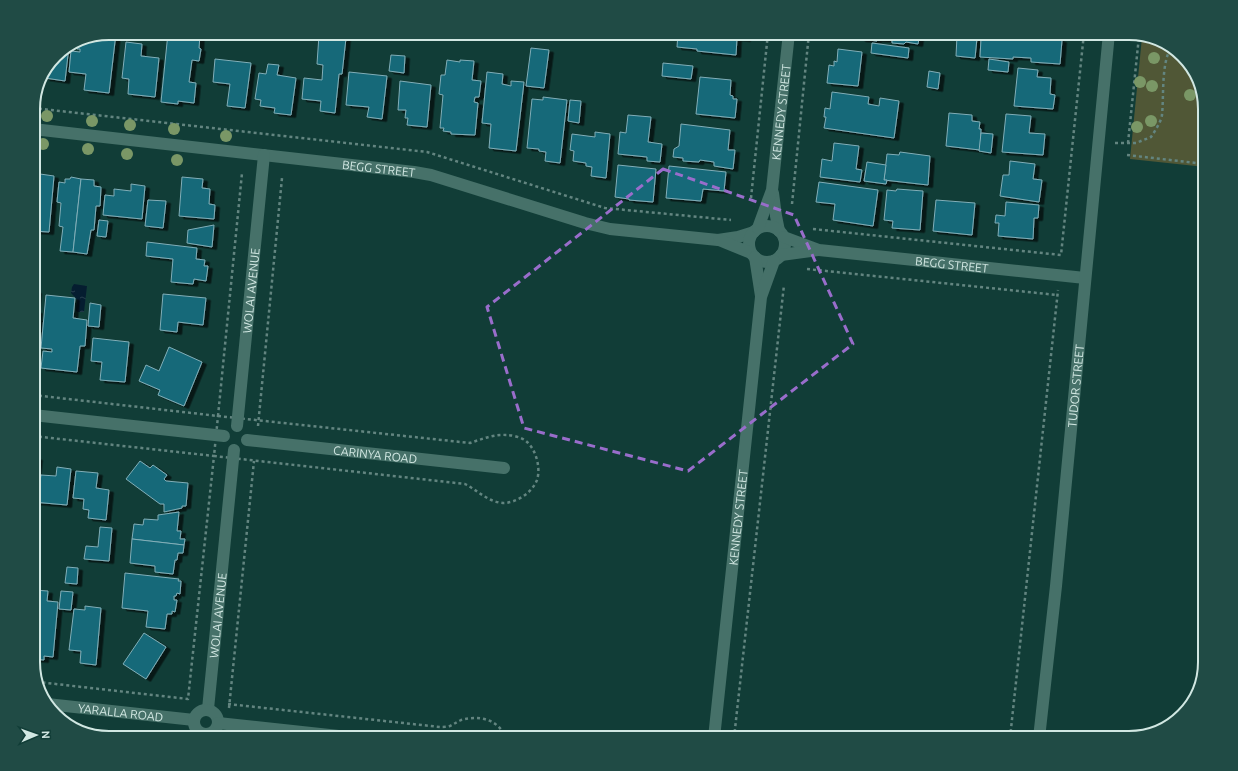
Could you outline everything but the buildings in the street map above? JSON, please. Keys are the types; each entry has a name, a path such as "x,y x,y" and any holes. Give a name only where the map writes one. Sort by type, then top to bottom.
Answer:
{"street":[{"name":"KENNEDY STREET","path":"781,234 776,216 772,190 788,40"},
{"name":"TUDOR STREET","path":"1040,731 1056,586 1108,40"},
{"name":"BEGG STREET","path":"40,130 418,173 605,228 718,240 753,255"},
{"name":"WOLAI AVENUE","path":"237,426 264,155"},
{"name":"KENNEDY STREET","path":"756,230 772,190"},
{"path":"764,226 769,226 775,228 781,234 785,247 784,251 778,258 764,262 753,255 749,242 756,230 764,226"},
{"name":"BEGG STREET","path":"718,240 738,236 756,230"},
{"name":"BEGG STREET","path":"781,234 819,250 1086,278"},
{"name":"BEGG STREET","path":"778,258 819,250"},
{"name":"KENNEDY STREET","path":"715,731 761,297 753,255"},
{"name":"KENNEDY STREET","path":"761,297 778,258"},
{"path":"40,416 224,436"},
{"path":"233,426 237,426 244,429 247,440 241,448 234,450 227,446 224,436 227,430 233,426"},
{"name":"CARINYA ROAD","path":"247,440 504,468"},
{"name":"WOLAI AVENUE","path":"208,709 234,450"},
{"name":"YARALLA ROAD","path":"56,705 194,720"},
{"path":"198,731 195,728 194,720 197,713 208,709 215,712 217,716 218,727 213,731"},
{"path":"218,723 292,731"}],"path":[{"path":"750,206 767,40"},
{"path":"791,210 809,40"},
{"path":"1011,731 1083,40"},
{"path":"1128,143 1138,41"},
{"path":"1099,142 1136,143 1151,137 1162,116 1162,90 1167,52"},
{"path":"40,109 427,152 605,208 731,220"},
{"path":"1128,155 1198,163"},
{"path":"40,396 218,416 242,173"},
{"path":"807,228 1061,255"},
{"path":"803,269 1057,295"},
{"path":"735,731 784,283"},
{"path":"40,437 214,456 188,699 44,683"},
{"path":"229,704 440,727 449,726 459,721 472,718 485,719 496,724 501,731"}],"highlighted area":[{"path":"663,169 794,215 853,344 688,471 524,428 487,307"}],"green space":[{"path":"1142,41 1147,42 1163,49 1174,57 1181,64 1191,79 1197,96 1198,105 1198,166 1130,159"}],"water":[{"path":"74,284 87,286 84,312 76,311 77,300 71,293"}]}
